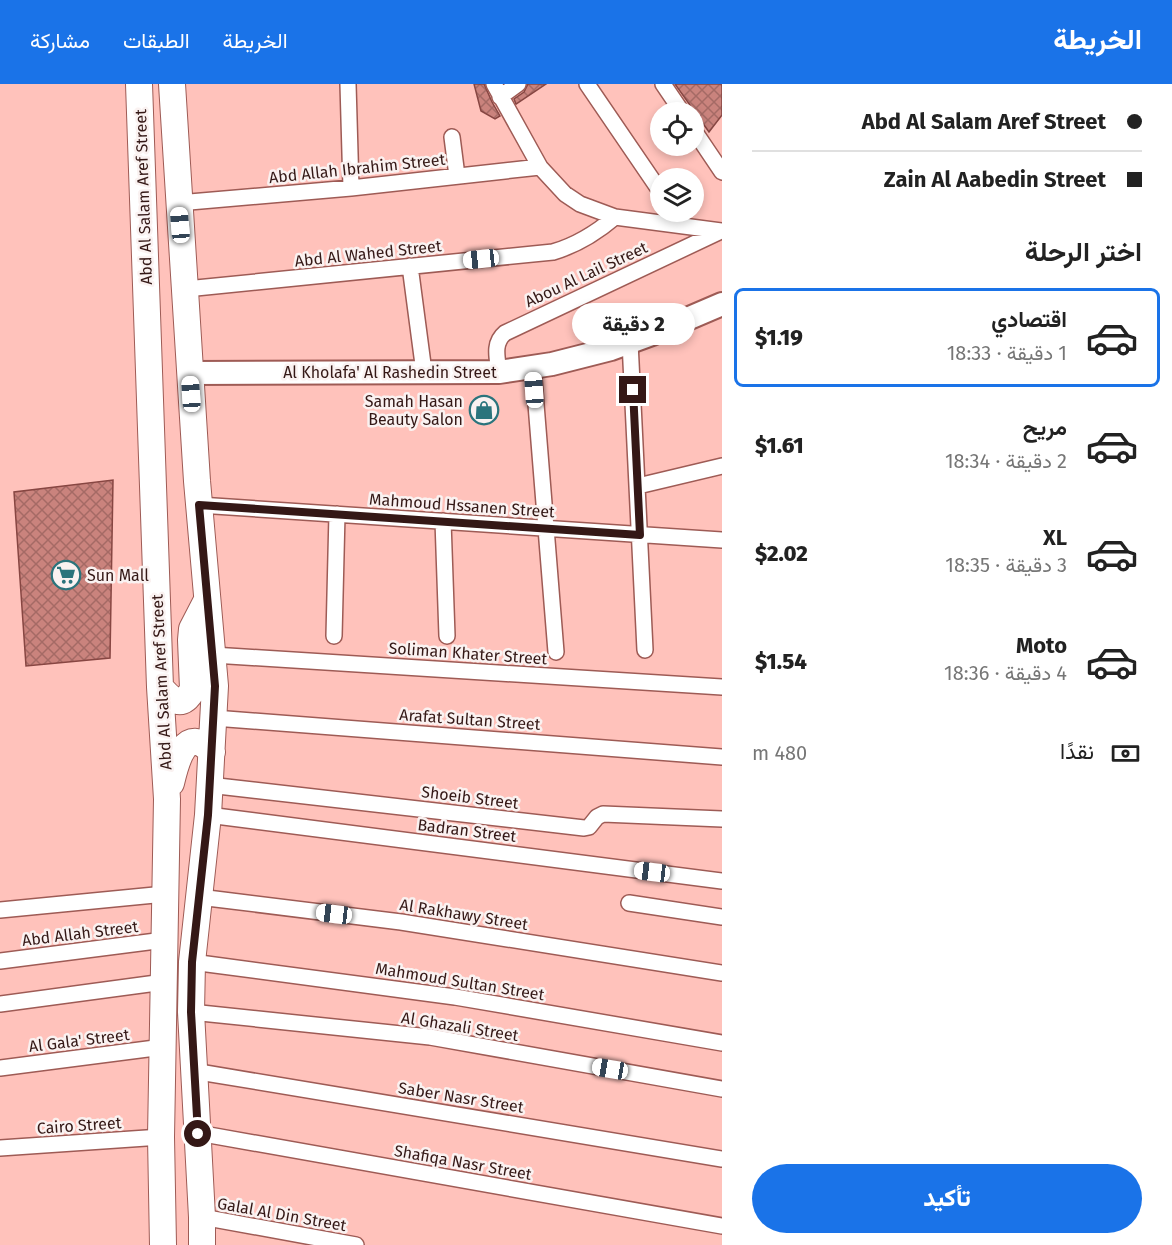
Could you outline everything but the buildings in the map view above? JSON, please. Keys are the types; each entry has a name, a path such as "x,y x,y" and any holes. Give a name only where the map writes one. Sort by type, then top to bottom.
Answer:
{"main road":[{"name":"Abd Al Salam Aref Street","path":"139,84 160,687 167,800 161,1137 163,1245"},
{"name":"Abd Al Salam Aref Street","path":"172,84 199,505 215,686 208,815 192,962 193,1071 202,1245"},
{"name":"Al Kholafa' Al Rashedin Street","path":"190,373 499,372 562,362 630,342 722,304"},
{"path":"160,687 171,699 177,701 184,700 193,689 192,629 207,600"},
{"path":"167,800 180,752 185,745 200,742 212,752"}],"street":[{"path":"348,84 351,188"},
{"path":"518,84 496,90 540,167 565,194 597,212 615,217 721,231"},
{"path":"587,84 650,176"},
{"path":"663,84 675,102"},
{"path":"452,137 457,176"},
{"path":"704,145 722,172"},
{"name":"Abd Allah Ibrahim Street","path":"178,203 351,188 540,167"},
{"name":"Abd Al Wahed Street","path":"186,289 553,252 573,246 588,238 615,217"},
{"path":"681,222 684,226"},
{"name":"Abou Al Lail Street","path":"499,372 496,347 505,333 721,231"},
{"path":"410,266 424,372"},
{"path":"630,342 645,650"},
{"path":"533,367 556,652"},
{"path":"638,486 722,466"},
{"name":"Mahmoud Hssanen Street","path":"199,505 722,540"},
{"path":"334,636 337,514"},
{"path":"442,521 447,636"},
{"name":"Soliman Khater Street","path":"213,655 722,687"},
{"name":"Arafat Sultan Street","path":"214,718 722,757"},
{"name":"Shoeib Street","path":"209,785 584,828 590,827 597,817 603,814 722,819"},
{"name":"Badran Street","path":"208,815 722,881"},
{"path":"0,910 165,894"},
{"name":"Al Rakhawy Street","path":"199,897 401,922 722,973"},
{"path":"629,903 722,917"},
{"name":"Abd Allah Street","path":"0,961 164,940"},
{"name":"Mahmoud Sultan Street","path":"192,962 455,997 722,1043"},
{"path":"0,1004 164,982"},
{"name":"Al Ghazali Street","path":"191,1012 430,1037 722,1089"},
{"name":"Al Gala' Street","path":"0,1068 163,1047"},
{"name":"Saber Nasr Street","path":"193,1071 722,1159"},
{"name":"Shafiqa Nasr Street","path":"198,1134 722,1226"},
{"name":"Cairo Street","path":"0,1148 161,1137"},
{"name":"Galal Al Din Street","path":"202,1218 356,1245"}],"place":[{"name":"Samah Hasan Beauty Salon","path":"484,410"},
{"name":"Sun Mall","path":"66,575"}],"route":[{"path":"198,1134 193,1071 192,962 208,815 215,686 199,505 640,535 633,390"}]}
